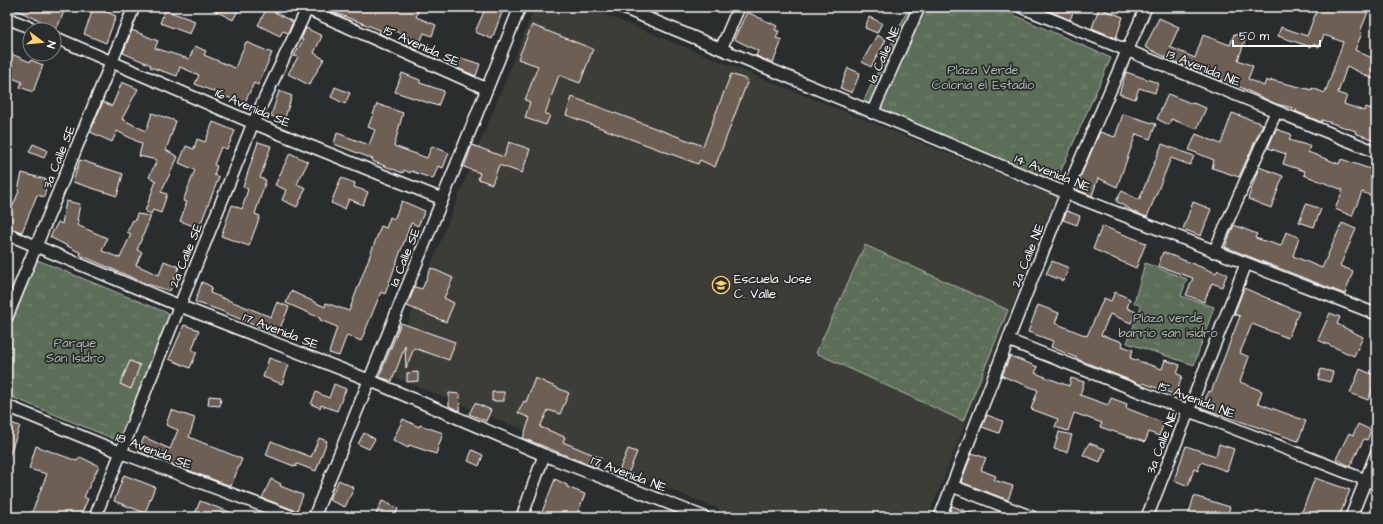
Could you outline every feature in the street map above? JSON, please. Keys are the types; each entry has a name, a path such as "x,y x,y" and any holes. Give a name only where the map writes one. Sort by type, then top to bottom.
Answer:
{"street":[{"name":"3a Calle SE","path":"7,317 134,7"},
{"name":"1a Calle SE","path":"314,517 520,7"},
{"name":"14 Avenida NE","path":"621,7 1066,193 1376,314"},
{"path":"722,49 739,7"},
{"name":"1a Calle NE","path":"872,113 919,7"},
{"name":"13 Avenida NE","path":"1021,7 1376,152"},
{"name":"2a Calle NE","path":"940,517 1066,193 1146,7"},
{"name":"15 Avenida SE","path":"306,8 487,89"},
{"name":"2a Calle SE","path":"95,517 122,453 253,123 306,8"},
{"path":"7,18 22,24"},
{"name":"16 Avenida SE","path":"62,41 253,123 442,199"},
{"path":"1214,252 1276,112"},
{"name":"17 Avenida SE","path":"7,234 180,306 369,380 544,455"},
{"name":"3a Calle NE","path":"1147,517 1246,264"},
{"name":"15 Avenida NE","path":"1008,340 1371,482"},
{"name":"18 Avenida SE","path":"7,406 122,453 293,517"},
{"path":"1351,517 1371,482 1376,454"},
{"path":"522,517 544,455"},
{"name":"17 Avenida NE","path":"544,455 704,517"},
{"path":"952,486 1032,517"}],"shaded area":[{"name":"Escuela José C. Valle","path":"535,7 586,7 1056,197 928,517 738,517 387,374"}],"green space":[{"name":"Plaza Verde Colonia el Estadio","path":"909,7 996,7 1111,58 1056,182 863,102"},
{"path":"865,245 1008,310 963,421 816,353"},
{"name":"Parque San Isidro","path":"35,259 170,314 119,441 7,395 7,327"},
{"name":"Plaza verde barrio san isidro","path":"1145,263 1187,279 1181,296 1214,307 1194,365 1127,343 1141,306 1134,303"}],"building":[{"path":"9,7 66,7 60,22 43,22"},
{"path":"94,7 116,16 106,43 84,34"},
{"path":"208,7 240,7 233,20"},
{"path":"320,7 420,7 416,17 436,25 432,36 424,33 417,50 407,46 410,37 392,30 389,38 379,33 380,30"},
{"path":"486,7 504,7 492,39 475,32"},
{"path":"639,7 661,7 657,15"},
{"path":"1040,7 1075,7 1070,20"},
{"path":"1318,7 1370,7 1360,32 1362,33 1355,50 1376,60 1376,74 1373,79 1347,66 1338,93 1347,96 1344,104 1364,111 1366,107 1376,111 1376,135 1374,140 1355,133 1356,131 1322,120 1321,122 1295,111 1297,109 1276,104 1223,79 1222,81 1177,63 1145,47 1159,18 1179,27 1170,47 1195,58 1203,35 1230,45 1234,34 1246,38 1238,60 1253,66 1248,79 1264,86 1266,80 1271,82 1271,80 1312,90 1312,88 1325,93 1343,42 1324,35 1319,47 1313,44 1311,47 1278,36 1281,27 1307,36"},
{"path":"267,8 293,22 288,33 283,31 280,36 258,25"},
{"path":"1099,8 1123,17 1116,38 1092,28"},
{"path":"165,10 195,21 190,34 160,23"},
{"path":"747,12 777,26 775,30 779,31 776,38 782,40 773,63 756,56 758,51 734,39"},
{"path":"869,17 882,23 877,33 865,28"},
{"path":"532,25 593,49 580,83 559,75 545,114 550,115 546,125 525,118 530,102 525,100 538,66 518,59"},
{"path":"306,28 322,36 314,53 324,59 309,85 288,74 298,57 294,56 303,40 301,39"},
{"path":"132,30 158,41 155,48 189,59 195,46 206,51 204,55 235,68 246,42 272,53 258,85 254,83 244,104 195,84 199,75 180,67 177,76 150,67 151,65 123,53"},
{"path":"877,35 886,40 871,67 862,62"},
{"path":"7,52 22,59 22,62 36,62 43,65 33,92 20,87 22,82 7,76"},
{"path":"461,58 480,64 476,76 457,68"},
{"path":"848,68 860,73 852,93 840,88"},
{"path":"1126,72 1158,83 1155,93 1139,88 1135,99 1119,94"},
{"path":"402,73 420,80 420,83 444,91 438,106 395,92"},
{"path":"731,74 748,80 715,167 700,160 698,164 566,115 572,97 703,146"},
{"path":"122,82 138,89 122,119 146,131 152,113 176,121 166,150 178,157 161,192 167,194 161,213 153,210 151,214 145,211 156,181 149,177 157,160 139,156 142,144 117,131 112,142 90,132 103,102 112,106"},
{"path":"335,87 350,93 345,104 331,97"},
{"path":"279,91 292,96 284,120 271,116"},
{"path":"1168,94 1206,108 1197,129 1171,119 1169,125 1157,119"},
{"path":"377,104 403,113 394,146 427,158 432,146 449,153 443,168 438,166 433,179 411,171 410,173 404,170 403,173 372,161 373,159 334,144 337,133 369,145 375,130 368,127"},
{"path":"1232,113 1263,124 1239,177 1212,168 1214,160 1189,150 1196,134 1221,144"},
{"path":"1123,114 1156,124 1150,139 1136,134 1117,187 1098,178 1092,196 1075,189 1100,132 1115,137"},
{"path":"213,122 235,131 227,149 221,147 214,165 217,166 214,175 219,177 199,228 180,221 187,202 183,201 195,170 179,163 186,146 194,149 197,139 205,142"},
{"path":"1276,129 1291,134 1289,140 1310,146 1308,152 1339,164 1341,159 1376,171 1376,198 1362,192 1352,216 1335,209 1343,190 1304,175 1305,171 1283,164 1286,154 1268,148"},
{"path":"258,142 271,146 260,178 266,180 255,214 260,216 249,246 221,236 232,205 242,209 248,189 243,187"},
{"path":"509,142 530,149 522,173 499,165 492,184 478,179 480,173 464,167 472,145 504,157"},
{"path":"33,144 47,150 44,158 29,152"},
{"path":"1162,144 1194,156 1190,165 1171,158 1147,217 1134,212 1116,201 1122,191 1139,200"},
{"path":"290,153 308,162 297,184 306,188 297,207 282,200 286,190 275,185"},
{"path":"80,160 123,174 117,196 73,182"},
{"path":"1259,167 1283,176 1271,208 1248,199"},
{"path":"22,173 48,180 44,197 37,195 22,232 7,227 7,220 19,191"},
{"path":"341,178 355,183 354,187 368,192 363,205 349,199 345,209 331,203"},
{"path":"66,201 80,204 77,220 79,221 77,225 107,238 102,251 120,258 131,234 127,232 133,220 135,221 137,214 151,216 137,250 142,252 136,265 159,275 164,261 179,267 170,291 147,284 80,255 81,253 50,237 58,222 62,224"},
{"path":"402,201 425,211 418,226 411,223 385,294 381,292 361,341 347,335 339,356 329,353 337,327 286,303 291,291 325,307 326,303 349,311 381,226 386,228 390,217 394,219"},
{"path":"1193,202 1211,209 1201,236 1183,229"},
{"path":"1306,204 1321,209 1314,227 1299,222"},
{"path":"1067,211 1080,216 1077,225 1063,220"},
{"path":"1342,223 1356,229 1340,266 1353,271 1345,294 1225,247 1234,225 1257,234 1255,238 1281,246 1286,232 1299,237 1293,256 1322,268"},
{"path":"1102,226 1146,243 1136,268 1093,249"},
{"path":"1163,252 1216,273 1218,270 1227,274 1222,287 1212,283 1204,302 1186,295 1193,278 1158,266"},
{"path":"1052,261 1069,268 1063,281 1046,274"},
{"path":"431,268 453,278 444,298 454,303 446,322 407,306 415,287 422,289"},
{"path":"202,282 212,287 210,293 271,317 277,302 289,307 277,335 219,310 195,302"},
{"path":"1244,288 1299,312 1288,338 1252,324 1240,353 1249,357 1240,382 1262,391 1258,403 1306,421 1298,441 1201,408 1209,391 1211,392 1240,316 1234,314"},
{"path":"1115,292 1130,299 1127,308 1136,312 1131,323 1110,314 1101,335 1123,342 1122,346 1133,350 1130,358 1162,369 1165,360 1180,365 1177,374 1182,376 1176,395 1143,383 1142,385 1077,359 1051,347 1053,341 1028,332 1038,305 1059,313 1055,323 1087,336 1104,298 1111,301"},
{"path":"1330,313 1340,317 1337,324 1363,337 1354,356 1318,340"},
{"path":"401,323 455,342 449,360 414,348 406,368 405,346 392,381 379,377"},
{"path":"184,325 199,330 192,350 197,352 190,368 169,359"},
{"path":"1010,356 1038,367 1035,373 1069,386 1071,378 1084,382 1080,395 1108,405 1111,398 1127,404 1126,408 1164,423 1159,436 1149,432 1145,442 1100,427 1102,423 1074,413 1068,431 1055,427 1058,419 1031,409 1038,390 1002,376"},
{"path":"269,358 289,365 282,384 263,377"},
{"path":"130,361 140,365 131,389 120,384"},
{"path":"1321,369 1333,372 1330,382 1318,379"},
{"path":"1360,369 1376,376 1376,381 1368,400 1350,393"},
{"path":"418,372 418,381 407,382 407,373"},
{"path":"535,378 569,393 560,414 548,410 540,427 565,437 563,442 601,458 597,468 523,438 530,418 518,413 524,401 526,402"},
{"path":"334,384 346,389 337,411 321,405 320,408 311,404 316,392 329,398"},
{"path":"492,392 504,392 504,401 492,401"},
{"path":"449,393 460,394 459,411 449,406"},
{"path":"209,396 221,397 220,406 208,405"},
{"path":"475,403 491,410 486,421 469,414"},
{"path":"171,410 195,418 189,437 242,459 231,486 138,452 144,437 170,449 178,430 166,425"},
{"path":"987,415 1003,421 999,433 982,427"},
{"path":"403,419 419,427 420,425 443,433 436,454 409,445 408,448 393,440"},
{"path":"7,422 20,426 8,459 7,459"},
{"path":"1358,424 1371,430 1367,440 1364,439 1350,466 1336,459 1349,433 1353,435"},
{"path":"1059,432 1072,435 1067,452 1054,449"},
{"path":"364,433 375,439 369,449 358,444"},
{"path":"319,438 327,441 316,471 297,464 296,467 266,455 271,441 311,457"},
{"path":"1089,443 1105,449 1100,462 1083,455"},
{"path":"1219,444 1234,449 1227,471 1201,462 1198,471 1194,469 1188,486 1174,480 1186,446 1216,456"},
{"path":"36,446 77,461 80,457 99,466 84,497 88,499 80,517 30,517 47,474 29,469"},
{"path":"628,449 637,452 626,479 617,476"},
{"path":"472,450 483,455 479,466 468,461"},
{"path":"972,453 986,458 981,470 996,476 994,480 1013,486 1008,500 961,482"},
{"path":"124,475 155,487 145,513 114,501"},
{"path":"1315,478 1350,490 1339,517 1300,517"},
{"path":"271,479 281,484 280,486 303,495 297,511 262,498"},
{"path":"555,479 567,485 567,487 585,494 576,517 540,517"},
{"path":"339,480 354,488 345,507 329,500"},
{"path":"1194,496 1230,507 1227,517 1188,517"},
{"path":"200,501 240,516 240,517 194,517"},
{"path":"382,501 398,508 395,517 375,517"},
{"path":"952,506 979,516 979,517 948,517"}],"place":[{"name":"Escuela José C. Valle","path":"721,285"}]}
